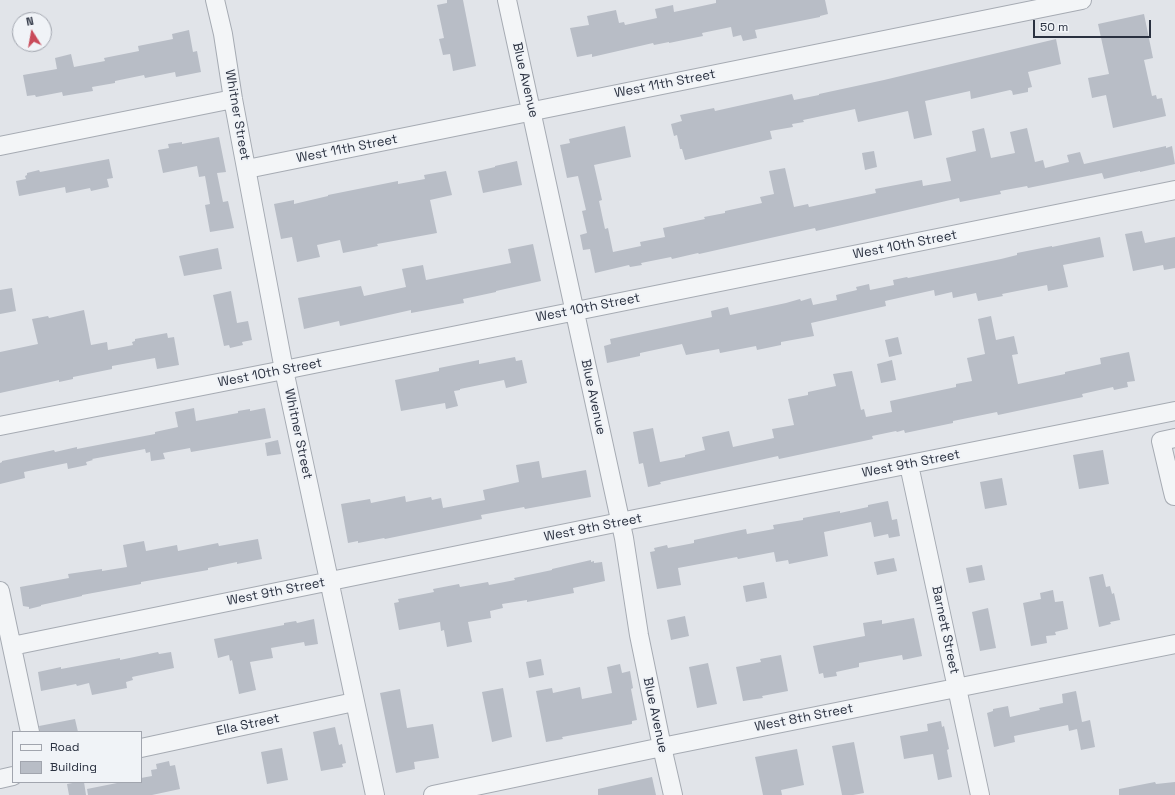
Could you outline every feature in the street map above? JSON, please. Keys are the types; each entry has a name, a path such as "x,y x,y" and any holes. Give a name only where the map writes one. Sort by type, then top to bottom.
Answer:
{"street":[{"name":"Whitner Street","path":"215,0 223,34 233,99 284,370 330,581 374,795"},
{"name":"Blue Avenue","path":"507,0 624,538 639,635 673,795"},
{"name":"West 11th Street","path":"247,168 1082,0"},
{"path":"0,146 233,99"},
{"name":"West 10th Street","path":"0,426 1175,190"},
{"name":"West 9th Street","path":"9,654 330,581 1175,411"},
{"path":"1175,438 1161,441 1175,496"},
{"name":"Barnett Street","path":"909,465 958,687 980,795"},
{"path":"0,591 9,654 30,731"},
{"name":"West 8th Street","path":"433,795 662,747 1175,644"},
{"name":"Ella Street","path":"142,748 354,702"},
{"path":"0,778 12,776"}],"building":[{"path":"447,0 463,0 476,66 453,71 450,54 443,55 439,39 444,38 437,5 447,3"},
{"path":"716,0 825,0 828,14 820,17 755,30 757,38 743,41 741,35 733,37 731,27 702,33 703,36 669,43 654,45 653,43 592,57 592,54 577,57 570,28 589,25 587,16 616,10 619,23 624,22 625,25 657,18 655,9 673,5 674,12 716,3"},
{"path":"1144,14 1153,58 1144,60 1152,96 1156,95 1157,99 1162,98 1166,116 1113,128 1106,95 1092,98 1088,78 1109,74 1098,24"},
{"path":"189,30 193,52 197,51 201,72 176,77 175,72 145,78 144,75 115,81 115,83 92,87 93,91 63,96 62,92 36,97 35,95 27,96 23,75 57,69 55,58 71,54 74,67 105,61 104,58 139,51 138,46 173,39 172,34"},
{"path":"1056,39 1061,64 1028,72 1032,87 1028,88 1028,92 1013,95 1012,91 1010,90 971,99 970,91 925,101 932,135 914,139 908,111 858,122 855,109 803,120 804,122 792,124 793,127 770,131 772,139 685,160 682,149 680,149 677,135 674,136 671,124 682,121 680,115 714,108 715,111 792,94 794,100 819,95"},
{"path":"625,126 631,157 594,165 602,200 599,201 605,229 608,228 613,252 641,246 640,242 665,237 663,228 705,219 704,217 725,213 725,211 762,203 760,197 774,194 769,171 785,168 794,207 808,204 809,207 876,193 875,189 922,180 923,186 951,181 946,158 976,151 972,131 984,128 991,158 1015,153 1010,132 1027,128 1035,162 1043,160 1045,168 1069,162 1067,155 1080,152 1084,164 1166,146 1166,148 1172,146 1175,164 1104,179 1102,173 1028,188 1027,186 1000,191 1001,194 960,202 959,198 816,231 815,228 699,254 672,259 671,257 641,263 642,265 630,267 629,265 595,273 590,249 583,250 580,235 587,233 582,211 586,210 578,176 567,178 560,145 570,143 569,139"},
{"path":"219,137 226,172 217,173 223,202 228,201 234,228 210,232 205,205 210,204 205,176 199,177 197,166 163,173 158,150 169,148 168,144 182,142 182,144"},
{"path":"874,151 877,167 865,170 862,153"},
{"path":"109,159 113,178 107,179 109,187 91,191 90,188 66,193 65,187 19,196 16,181 26,179 25,176 27,173 39,170 40,172"},
{"path":"517,161 522,185 483,193 478,171"},
{"path":"446,171 452,195 430,200 437,233 377,244 378,246 343,253 340,240 317,245 320,257 297,262 292,237 281,239 274,204 294,200 294,204 328,195 398,181 398,184 425,179 424,175"},
{"path":"1142,231 1145,243 1175,237 1175,268 1164,270 1163,265 1133,271 1125,234"},
{"path":"1100,237 1104,257 1063,265 1068,287 1048,291 1047,285 1002,294 1003,296 978,301 976,293 953,298 952,292 935,296 934,290 885,301 886,306 811,323 814,336 781,342 781,345 757,350 756,346 720,353 719,349 686,355 682,344 640,353 640,356 607,363 604,346 611,344 610,339 712,317 711,311 728,307 730,315 800,299 801,301 811,298 813,305 837,300 836,295 857,290 856,287 869,284 870,290 894,285 893,280 1001,259 1017,255 1017,253"},
{"path":"533,244 541,281 463,299 464,303 411,313 411,310 340,326 339,321 304,329 298,298 361,286 364,296 406,287 402,269 423,265 426,280 511,263 508,249"},
{"path":"218,248 222,269 184,276 179,256"},
{"path":"12,288 16,311 0,314 0,290"},
{"path":"231,291 237,323 248,321 252,340 242,342 243,345 230,348 229,345 224,346 213,295"},
{"path":"84,310 91,345 107,342 108,350 133,345 132,342 135,341 135,339 167,333 168,338 174,337 179,365 157,369 155,358 112,366 112,369 73,377 73,379 59,382 59,380 0,393 0,352 38,344 32,319 48,316 49,318"},
{"path":"991,316 996,340 1014,336 1018,354 1012,355 1018,384 1065,374 1065,372 1101,364 1100,358 1129,352 1135,381 1127,382 1128,387 1114,390 1113,387 1082,394 1083,397 998,415 997,412 905,433 904,430 896,431 872,436 873,439 779,459 778,456 660,482 661,484 648,487 643,463 639,464 633,432 653,428 660,462 685,457 685,455 705,450 702,437 729,431 733,447 774,438 772,429 794,425 788,399 808,395 808,392 836,386 833,374 852,371 861,410 864,409 866,417 892,412 890,401 956,387 956,384 972,381 967,358 985,354 978,319"},
{"path":"898,337 902,354 889,357 885,340"},
{"path":"515,357 516,361 522,360 527,383 506,388 504,380 460,389 454,391 458,406 446,409 445,403 401,411 395,380 439,371 439,368 479,360 479,364"},
{"path":"892,360 896,380 881,383 877,364"},
{"path":"194,408 196,421 238,413 238,411 250,409 250,411 265,408 271,438 191,452 190,448 163,453 165,459 151,461 150,452 146,453 145,449 92,459 93,460 86,462 87,465 68,469 67,463 24,472 25,478 0,484 0,463 2,461 54,450 55,452 77,447 77,449 155,434 155,432 178,427 175,412"},
{"path":"278,440 281,454 267,456 265,443"},
{"path":"1103,450 1109,484 1079,489 1073,455"},
{"path":"539,461 542,478 586,470 591,497 481,515 482,519 385,539 348,543 341,504 370,499 371,503 405,496 406,502 431,497 432,500 441,498 443,508 485,500 483,490 519,482 516,465"},
{"path":"1002,478 1007,505 985,509 980,482"},
{"path":"888,501 892,520 897,519 900,536 889,538 888,534 874,537 871,522 824,532 828,556 789,564 788,560 776,562 774,552 678,568 681,585 657,589 650,552 655,551 654,548 667,545 668,548 694,543 694,540 746,529 747,534 774,529 773,525 803,520 803,518 840,511 840,513"},
{"path":"258,539 262,559 237,564 237,562 208,568 208,570 141,582 141,584 82,595 29,609 29,607 23,606 20,587 69,578 68,574 127,567 123,545 144,541 146,551 177,545 178,551 218,543 219,546"},
{"path":"894,558 897,571 877,575 874,562"},
{"path":"591,560 591,562 594,561 594,563 602,562 605,581 573,588 574,593 527,602 527,600 502,604 503,608 490,611 491,618 468,622 472,642 447,647 444,630 441,631 440,622 399,630 394,603 399,602 398,599 434,592 433,589 459,584 460,587 488,582 489,585 515,580 514,578"},
{"path":"982,565 985,580 969,583 966,568"},
{"path":"1103,574 1106,587 1110,586 1112,594 1114,593 1120,620 1110,622 1111,624 1099,627 1089,577"},
{"path":"764,582 767,598 746,602 743,586"},
{"path":"1053,590 1055,602 1063,601 1068,629 1055,632 1056,635 1046,636 1047,643 1031,646 1023,603 1041,599 1040,593"},
{"path":"988,608 996,648 980,651 972,612"},
{"path":"685,616 689,636 671,640 667,620"},
{"path":"914,618 922,656 903,660 902,655 859,663 859,667 836,672 837,676 824,678 823,673 819,674 813,646 865,636 863,623 882,620 882,624"},
{"path":"314,619 318,644 305,646 304,642 271,648 273,658 250,662 256,690 239,694 232,660 230,661 229,655 218,658 214,639 284,625 284,623 296,621 297,623"},
{"path":"158,652 159,654 171,652 174,668 132,677 133,680 126,682 127,688 92,695 89,683 41,691 38,672 120,658 120,660"},
{"path":"781,655 788,691 762,696 763,698 743,701 736,667 761,662 760,659"},
{"path":"541,659 544,675 529,678 526,662"},
{"path":"708,663 717,704 697,708 689,667"},
{"path":"620,664 622,673 630,671 633,688 631,689 637,720 632,721 632,724 562,737 563,739 546,742 536,691 552,688 553,693 580,687 582,699 612,693 607,667"},
{"path":"503,688 512,737 492,742 482,692"},
{"path":"400,689 407,728 433,724 439,758 414,762 415,769 396,773 380,693"},
{"path":"1076,691 1082,722 1090,720 1095,747 1081,750 1077,729 1069,731 1068,725 1014,736 1015,742 994,747 987,713 993,711 993,709 1008,706 1010,717 1040,710 1039,708 1063,703 1062,694"},
{"path":"75,719 78,731 40,731 39,726"},
{"path":"941,721 942,727 944,726 949,749 947,750 952,777 938,780 933,754 904,759 900,736 928,731 927,724"},
{"path":"335,727 339,745 342,744 346,763 342,764 343,767 321,771 313,732"},
{"path":"854,742 864,793 842,795 832,746"},
{"path":"282,748 288,780 267,784 261,752"},
{"path":"797,749 804,785 781,790 782,795 763,795 755,757"},
{"path":"169,761 170,766 175,765 180,789 152,795 88,795 87,789 117,783 142,783 142,778 152,776 151,770 157,769 156,764"},
{"path":"652,777 656,795 598,795 598,789"},
{"path":"1155,782 1156,784 1175,782 1175,795 1119,795 1119,789"},
{"path":"84,783 86,795 69,795 67,784"}]}
